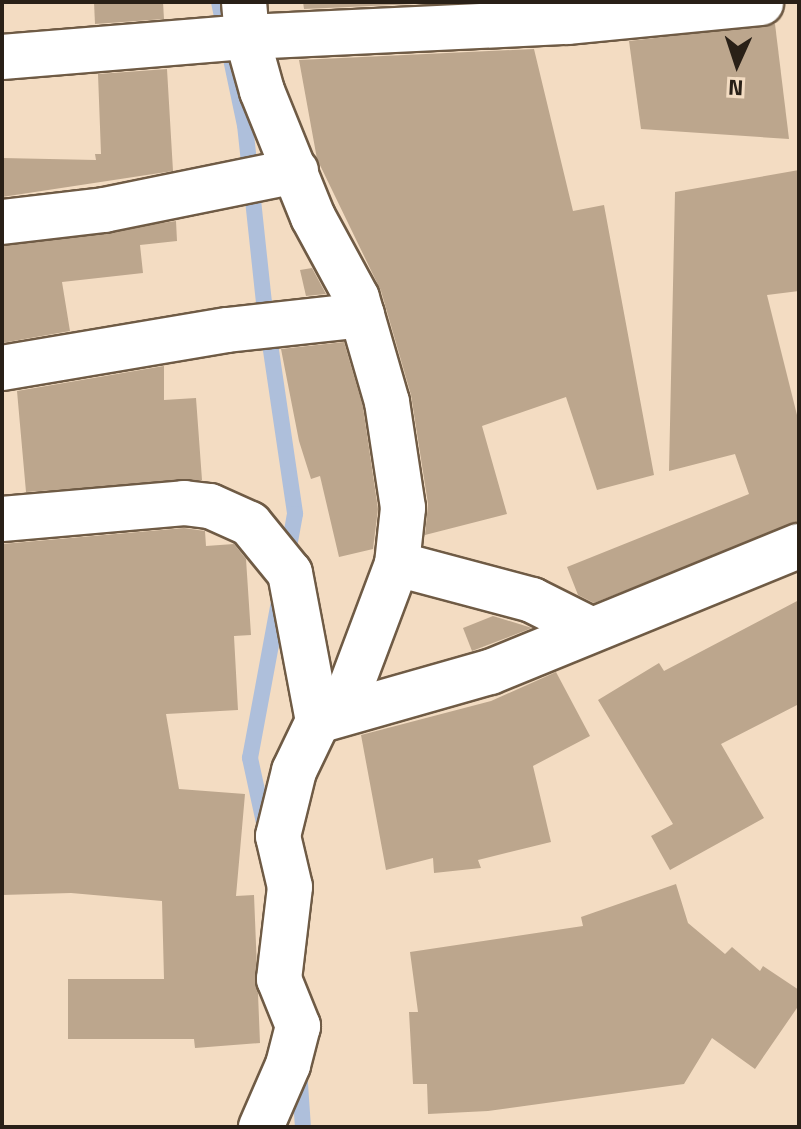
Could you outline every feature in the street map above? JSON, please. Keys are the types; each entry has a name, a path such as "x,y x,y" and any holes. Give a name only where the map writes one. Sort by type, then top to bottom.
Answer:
{"street":[{"path":"2,57 245,20 761,3"},
{"path":"245,20 296,171 362,315 387,402 403,508 397,564 329,717 294,771 278,836 290,887 279,979 298,1026 288,1065 261,1127"},
{"path":"2,222 104,210 296,171"},
{"path":"2,368 227,330 362,315"},
{"path":"2,519 184,503 230,512 250,524 278,555 296,586 329,717"},
{"path":"329,717 409,698 490,672 588,628 799,546"},
{"path":"397,564 532,600 588,628"}],"building":[{"path":"94,2 163,2 164,19 95,24"},
{"path":"303,2 460,2 304,9"},
{"path":"775,24 789,139 641,129 629,41"},
{"path":"534,49 573,211 604,205 654,475 597,490 566,397 482,426 507,514 425,535 428,504 411,395 381,291 317,159 299,60"},
{"path":"167,69 173,171 2,197 2,158 96,160 95,154 101,154 98,74"},
{"path":"799,170 799,291 767,295 799,423 799,522 594,603 578,595 567,567 749,494 735,454 669,471 675,192"},
{"path":"176,221 177,241 140,245 143,273 62,282 70,331 2,343 2,246"},
{"path":"312,268 326,294 306,296 300,270"},
{"path":"344,342 363,407 378,509 373,549 339,557 320,476 311,479 299,441 281,349"},
{"path":"164,366 164,400 196,398 202,480 26,492 17,391"},
{"path":"184,528 205,531 206,546 234,544 246,559 251,635 234,636 238,710 166,714 179,789 245,794 236,896 254,895 260,1043 195,1048 194,1039 68,1039 68,979 164,979 162,901 71,893 2,895 2,544"},
{"path":"799,600 799,704 721,744 764,818 670,870 651,836 673,824 598,700 659,663 664,671"},
{"path":"493,616 532,628 472,651 463,628"},
{"path":"556,672 590,736 533,766 551,842 478,860 481,868 434,873 433,858 386,870 361,735 491,701"},
{"path":"676,884 688,923 725,954 732,947 760,971 763,966 799,990 799,1005 755,1069 712,1038 684,1084 488,1111 428,1114 427,1084 413,1084 409,1012 418,1012 410,952 583,926 581,917"}],"waterway":[{"path":"219,2 245,125 264,303 295,514 287,558"},
{"path":"266,832 250,758 280,596"},
{"path":"299,1069 303,1127"}]}
